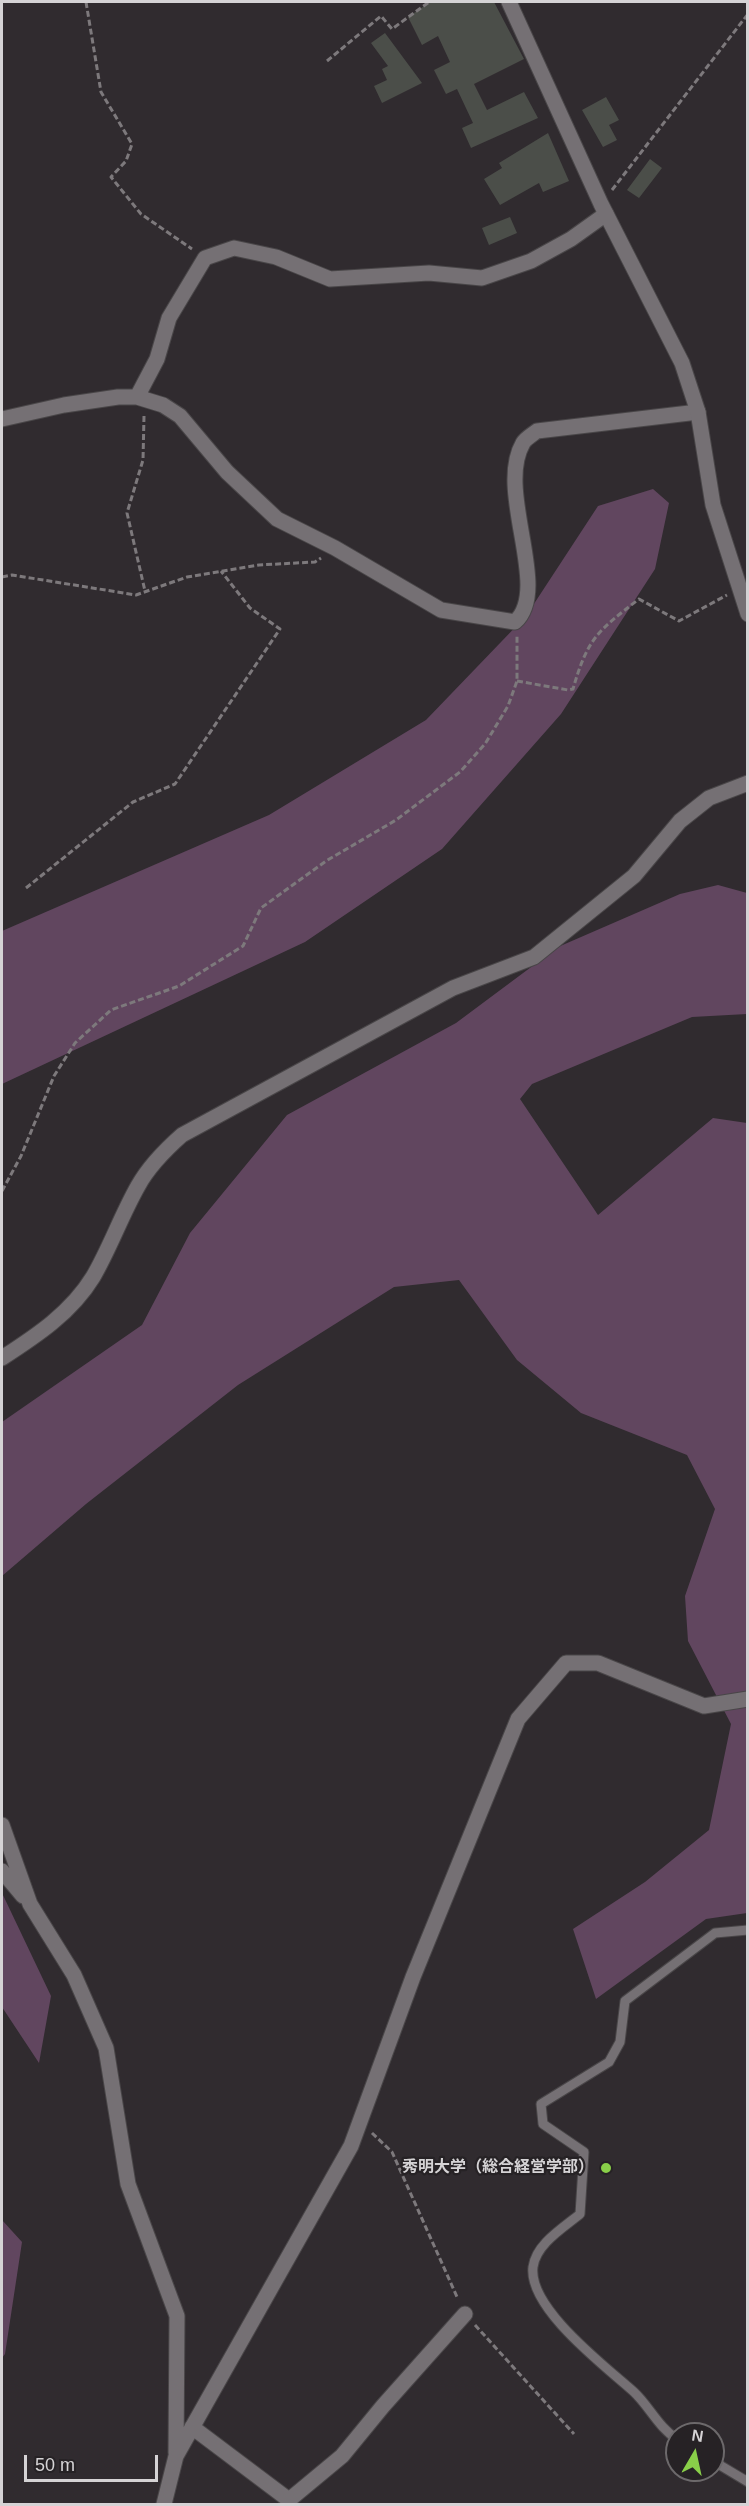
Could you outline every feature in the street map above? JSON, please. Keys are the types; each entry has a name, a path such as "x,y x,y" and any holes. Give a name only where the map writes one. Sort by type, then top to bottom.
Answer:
{"street":[{"path":"509,2 604,209 682,363 698,412 713,505 747,614"},
{"path":"141,398 157,359 169,318 205,258 234,248 276,257 330,279 429,273 482,278 531,261 571,239 604,209"},
{"path":"2,419 64,405 118,397 141,398 163,405 180,416 227,472 277,519 335,548 441,610 515,621 524,614 528,586 514,484 516,464 523,442 537,431 698,412"},
{"path":"2,1358 44,1331 68,1308 93,1277 138,1185 159,1156 182,1135 453,988 534,957 634,876 680,821 709,798 747,783"},
{"path":"176,2456 351,2146 413,1977 518,1719 566,1663 598,1663 704,1706 747,1699"},
{"path":"2,1825 30,1904"},
{"path":"2,1871 30,1904 74,1975 106,2048 128,2184 177,2316 176,2456 164,2505"},
{"path":"192,2427 289,2502 342,2456 465,2314"}],"lane":[{"path":"665,2426 634,2392 552,2316 534,2288 533,2267 538,2250 580,2214 584,2152 543,2124 541,2104 609,2062 620,2042 625,2001 715,1933 747,1930"},
{"path":"725,2468 747,2482"}],"path":[{"path":"86,2 101,92 132,144 126,161 111,177 141,214 205,258"},
{"path":"327,61 381,16 392,29 429,2"},
{"path":"604,209 747,14"},
{"path":"141,398 143,460 127,513 145,592"},
{"path":"2,577 12,575 136,595 187,576 259,565 315,562 335,548"},
{"path":"26,888 133,802 175,784 280,629 250,608 221,571"},
{"path":"517,681 573,689 583,656 592,640 639,599 679,621 738,588"},
{"path":"2,1191 21,1156 54,1076 75,1043 111,1010 179,986 243,946 261,908 326,861 396,820 460,772 485,744 508,706 517,681 518,642 515,621"},
{"path":"360,2122 392,2152 465,2314 574,2434"}],"shaded area":[{"path":"653,489 669,503 655,569 561,714 442,849 305,942 2,1084 2,931 269,815 426,720 526,616 598,506"},
{"path":"718,885 747,893 747,1014 692,1017 532,1084 520,1099 598,1215 713,1118 747,1123 747,1913 706,1919 596,1999 573,1929 645,1882 709,1830 731,1724 688,1641 685,1596 715,1509 687,1455 581,1413 517,1360 459,1280 394,1287 238,1385 86,1504 2,1576 2,1422 142,1325 190,1233 287,1115 456,1023 558,947 680,894"},
{"path":"2,1893 51,1996 39,2063 2,2007"},
{"path":"2,2220 22,2242 5,2354 2,2358"}],"building":[{"path":"430,2 494,2 524,59 474,84 487,110 524,92 538,118 471,148 462,128 473,123 457,89 446,94 434,70 450,62 438,36 422,45 408,17"},
{"path":"385,33 422,83 382,103 374,86 387,80 382,69 388,66 371,43"},
{"path":"606,97 619,120 609,125 617,140 603,147 582,110"},
{"path":"548,133 569,181 543,192 539,183 500,205 484,179 502,168 499,163"},
{"path":"650,159 662,168 639,198 627,190"},
{"path":"510,217 517,233 489,245 482,228"}],"place":[{"name":"秀明大学（総合経営学部）","path":"606,2168"}]}
